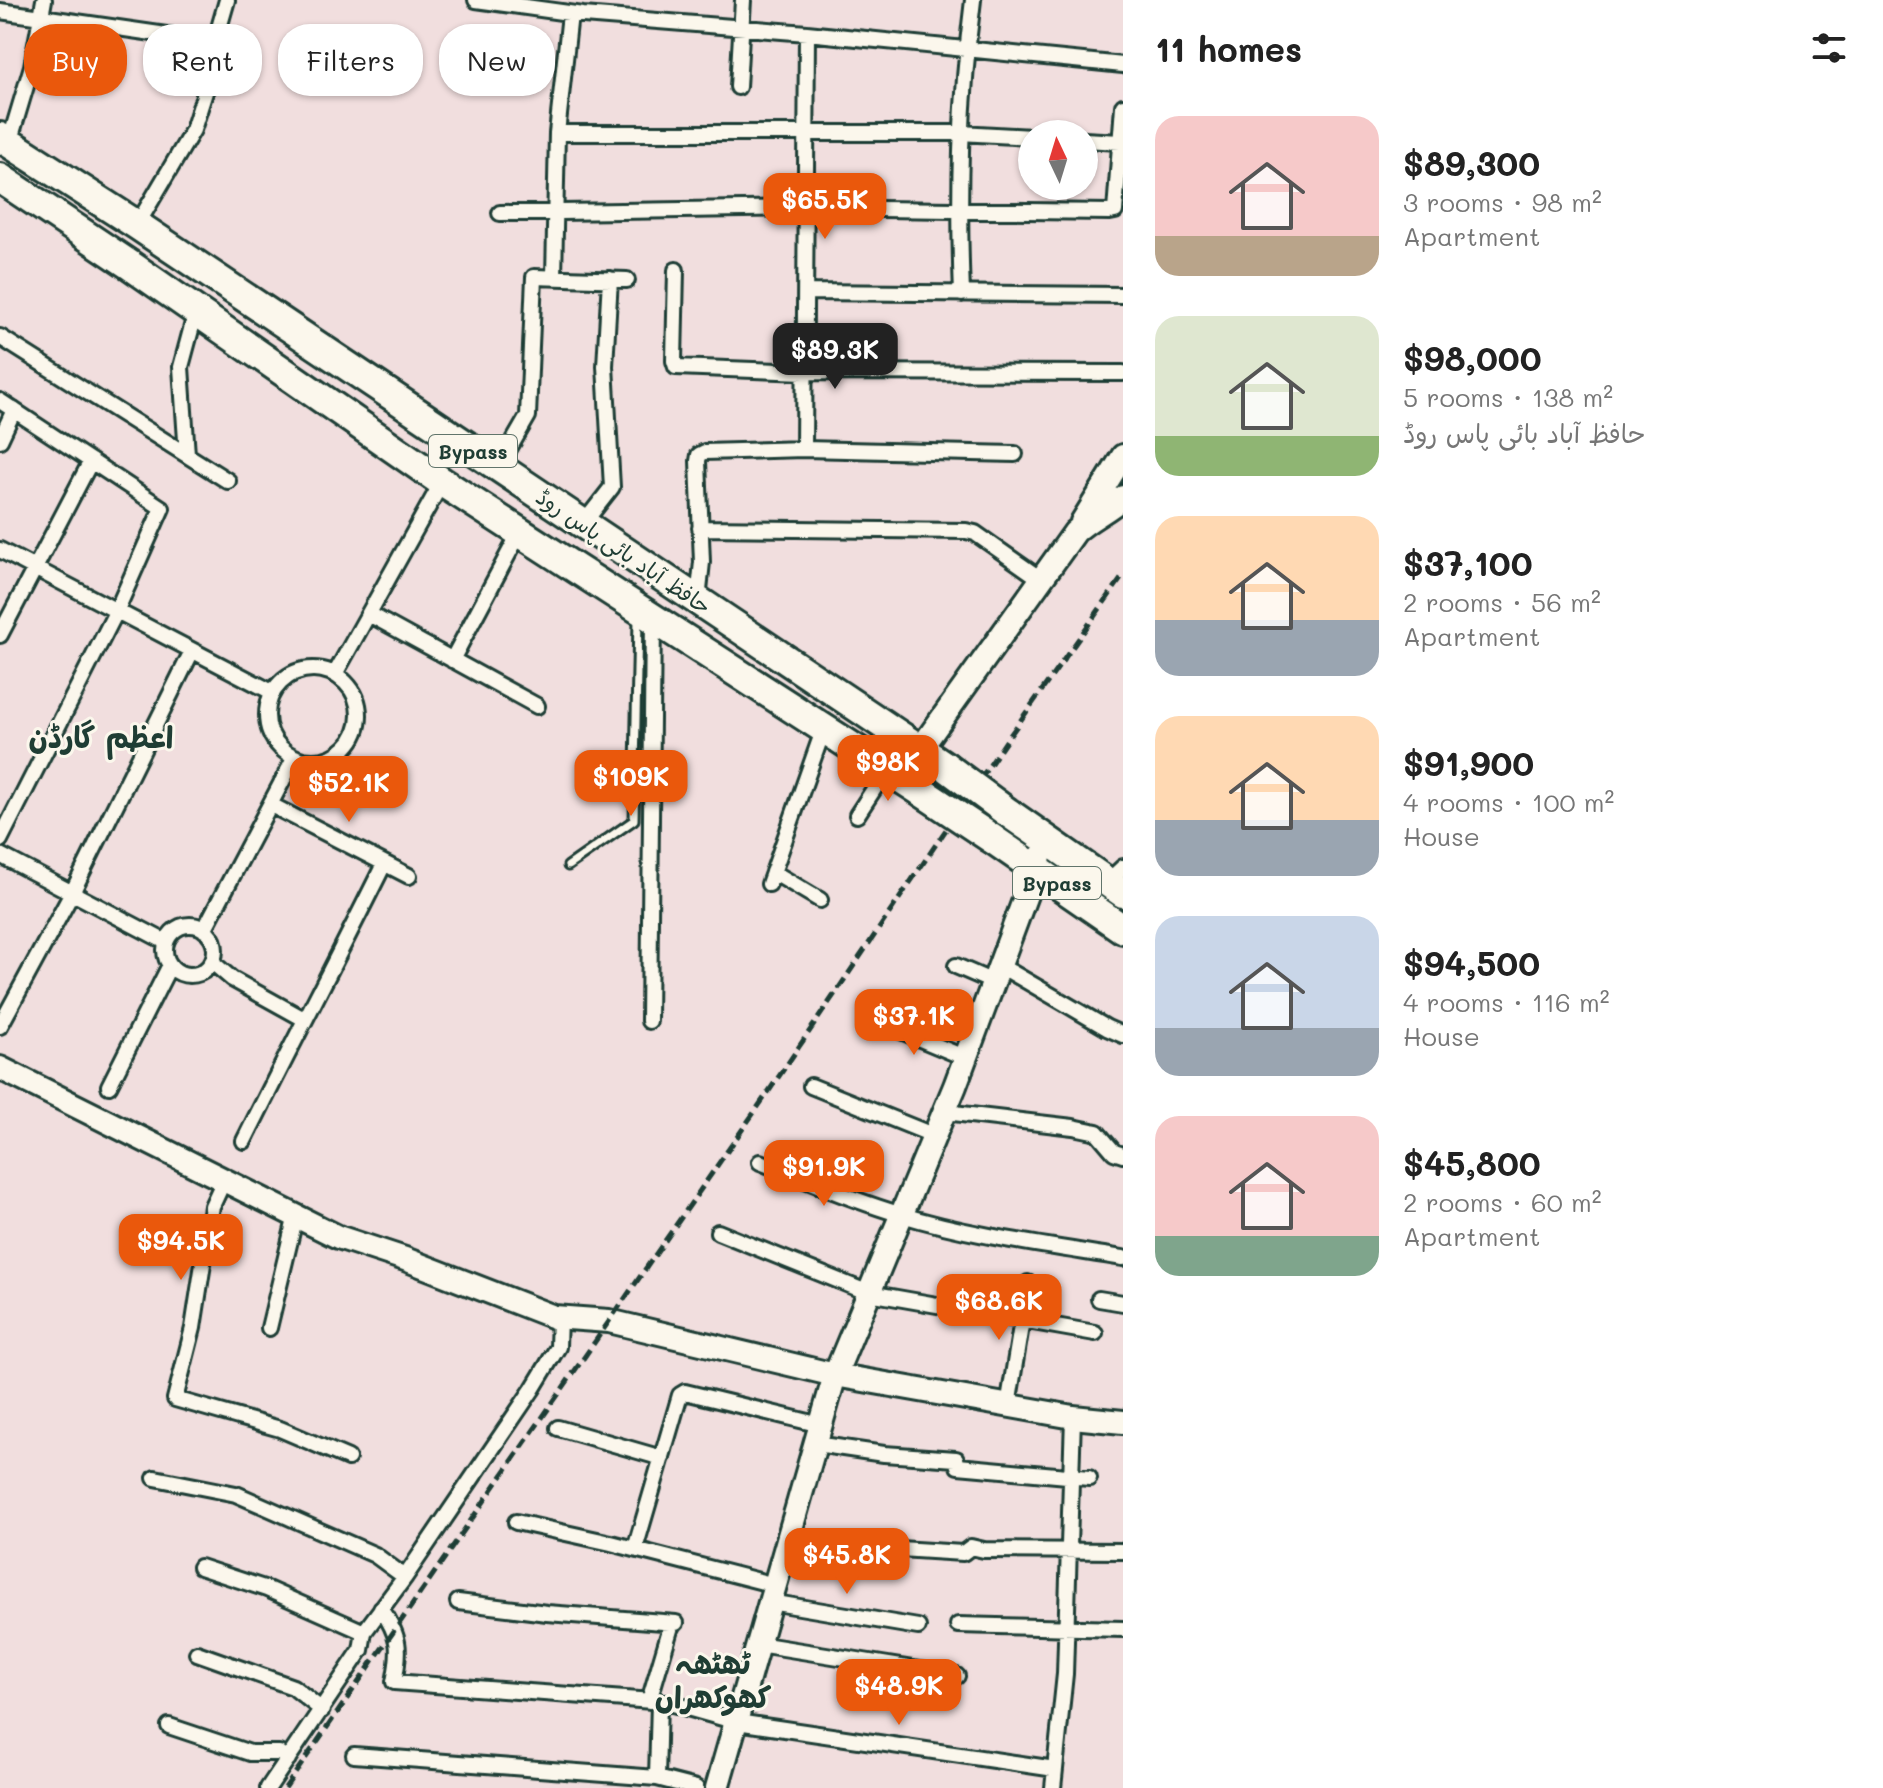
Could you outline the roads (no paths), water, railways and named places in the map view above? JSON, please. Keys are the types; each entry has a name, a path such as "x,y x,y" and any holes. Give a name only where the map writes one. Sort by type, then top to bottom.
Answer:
{"highway":[{"name":"حافظ آباد بائی پاس روڈ","path":"4,140 137,225 921,748 1046,839 1118,881"},
{"name":"حافظ آباد بائی پاس روڈ","path":"0,178 442,482 887,769 1123,929"}],"street":[{"path":"220,24 227,0"},
{"path":"476,0 576,15 807,33 1123,65"},
{"path":"554,277 557,133 576,15 587,0"},
{"path":"738,87 743,0"},
{"path":"962,294 960,133 973,0"},
{"path":"0,11 43,8 143,28"},
{"path":"4,140 32,66 43,8"},
{"path":"804,449 807,33"},
{"path":"137,225 193,130 204,96"},
{"path":"500,213 806,208 1115,211 1123,106"},
{"path":"557,133 960,133 1018,136"},
{"path":"1098,141 1120,142"},
{"path":"676,270 676,367 805,372 1123,373"},
{"path":"498,468 528,416 534,277 627,280"},
{"path":"583,524 612,487 605,366 610,279"},
{"path":"806,292 1123,295"},
{"path":"187,455 181,367 196,311"},
{"path":"0,337 228,481"},
{"path":"0,401 162,508 116,612 0,840"},
{"path":"0,440 14,410"},
{"path":"698,600 702,562 699,455 705,452 804,449 1015,454"},
{"path":"921,748 1042,580 1123,456"},
{"path":"0,635 91,461"},
{"path":"335,674 442,482"},
{"path":"1075,532 1090,518 1109,510 1123,497"},
{"path":"700,528 966,531 975,533 1042,580"},
{"path":"452,660 520,532"},
{"path":"0,550 272,692"},
{"path":"646,612 649,1021"},
{"path":"369,614 537,706"},
{"path":"0,1026 72,893 192,651"},
{"path":"318,669 335,674 349,686 358,702 359,720 354,737 342,751 326,759 308,761 295,757 277,744 268,728 267,710 272,692 284,679 300,670 318,669"},
{"path":"820,900 771,878 824,728"},
{"path":"204,930 295,757"},
{"path":"857,815 887,769"},
{"path":"271,805 409,876"},
{"path":"717,1788 835,1375 945,1112 1046,839"},
{"path":"0,855 166,942"},
{"path":"244,1141 384,864"},
{"path":"197,926 204,930 215,950 212,962 205,970 190,975 175,971 165,950 166,942 175,930 182,927 197,926"},
{"path":"212,962 232,979 304,1019"},
{"path":"109,1086 170,965"},
{"path":"956,966 996,973 1123,1035"},
{"path":"877,1021 966,1058"},
{"path":"0,1068 338,1237 559,1317 609,1321 835,1375 1073,1417 1123,1422"},
{"path":"811,1086 935,1136"},
{"path":"945,1112 1097,1132 1114,1152 1123,1155"},
{"path":"760,1162 902,1215 1029,1243 1123,1258"},
{"path":"225,1178 212,1206 193,1328 175,1399 280,1429 348,1458"},
{"path":"269,1328 296,1215"},
{"path":"718,1232 869,1293 1095,1333"},
{"path":"1008,1406 1028,1283"},
{"path":"1099,1299 1123,1303"},
{"path":"268,1788 361,1650 364,1632 405,1577 558,1347 559,1317"},
{"path":"635,1549 680,1395 685,1392 884,1454 956,1459 958,1466 1089,1478"},
{"path":"1053,1788 1065,1674 1073,1417"},
{"path":"558,1428 662,1458"},
{"path":"155,1478 236,1494 375,1555 405,1577"},
{"path":"516,1522 635,1549 773,1594 918,1627"},
{"path":"788,1542 963,1553 971,1547 984,1550 1123,1551"},
{"path":"200,1567 267,1589 364,1632"},
{"path":"458,1602 674,1623 654,1701 657,1778"},
{"path":"381,1608 395,1629 399,1642 394,1682 654,1701 737,1722 1055,1769"},
{"path":"958,1625 1123,1629"},
{"path":"758,1644 957,1676"},
{"path":"197,1653 293,1687 322,1710"},
{"path":"169,1726 250,1753 279,1753 288,1759"},
{"path":"354,1755 657,1778 696,1788"}],"lane":[{"path":"568,866 634,820 646,612"}],"railway":[{"path":"285,1788 1123,576"}],"district":[{"name":"اعظم گارڈن","path":"101,736"},
{"name":"ٹھٹھہ کھوکھراں","path":"713,1679"}]}
